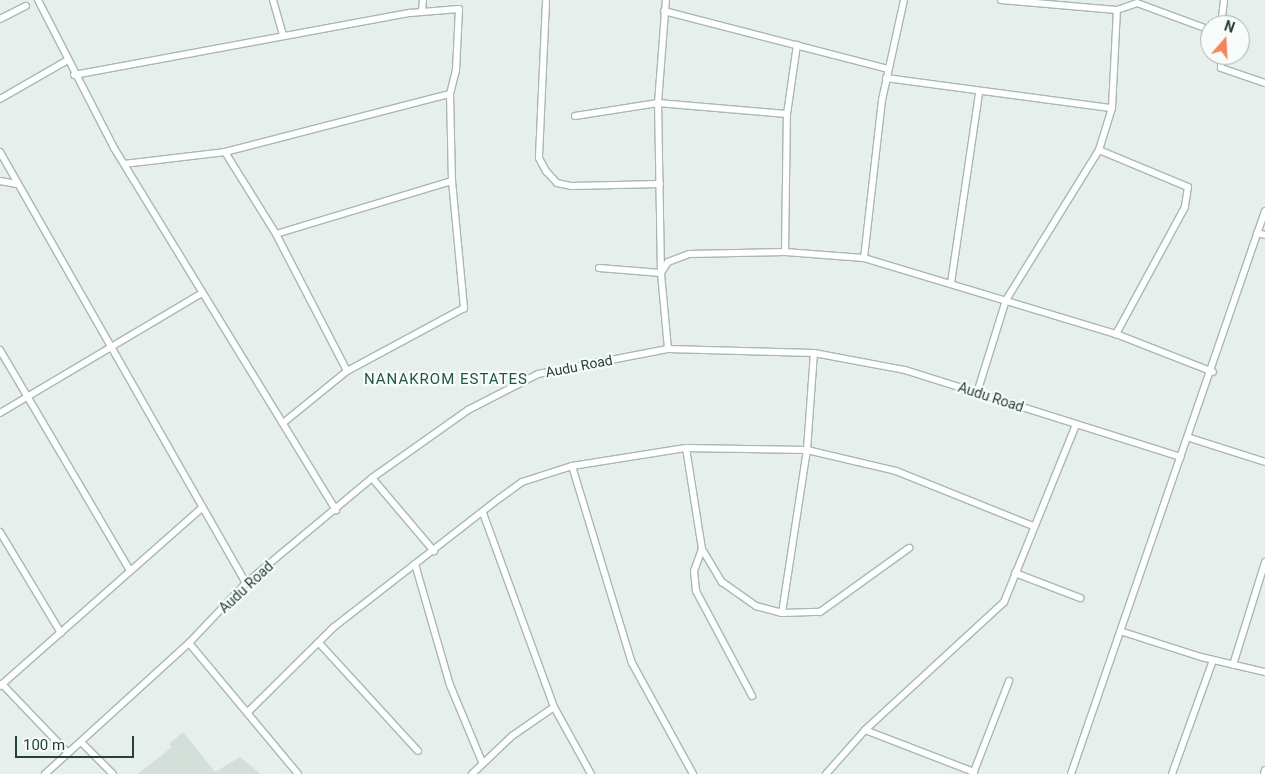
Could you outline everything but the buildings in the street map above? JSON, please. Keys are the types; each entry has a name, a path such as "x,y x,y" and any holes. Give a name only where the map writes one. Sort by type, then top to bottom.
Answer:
{"street":[{"path":"38,0 66,61 124,164 336,510"},
{"path":"273,0 283,36"},
{"path":"422,11 423,0"},
{"path":"666,0 658,103 661,273 668,348"},
{"path":"864,258 886,78 904,0"},
{"path":"1001,0 1117,10 1137,3 1200,26"},
{"path":"1223,15 1224,0"},
{"path":"546,2 538,158 546,171 557,183 571,186 660,184"},
{"path":"0,19 26,6"},
{"path":"74,75 422,11 455,7 461,14 450,94 452,181 464,308 347,371 283,423"},
{"path":"978,392 1006,300 1100,150 1112,108 1117,10"},
{"path":"664,11 888,69"},
{"path":"785,252 787,114 797,45"},
{"path":"0,99 66,61"},
{"path":"1221,65 1221,68 1265,83"},
{"path":"886,78 979,93 1112,108"},
{"path":"951,283 979,93"},
{"path":"124,164 225,152 450,94"},
{"path":"575,116 658,103 787,114"},
{"path":"1100,150 1188,187 1185,207 1116,334"},
{"path":"0,152 109,348 246,583"},
{"path":"225,152 276,234 347,371"},
{"path":"0,181 17,184"},
{"path":"276,234 452,181"},
{"path":"1071,774 1181,457 1190,438 1213,372 1265,212"},
{"path":"1257,233 1265,235"},
{"path":"661,273 675,258 689,254 785,252 864,258 1116,334 1213,372"},
{"path":"599,268 661,273"},
{"path":"0,413 202,293"},
{"name":"Audu Road","path":"45,774 189,643 246,583 336,510 372,478 468,410 538,374 668,348 814,353 905,370 1181,457"},
{"path":"0,350 130,571"},
{"path":"782,613 807,450 814,353"},
{"path":"826,774 865,730 1004,602 1033,526 1076,425"},
{"path":"1190,438 1265,462"},
{"path":"686,448 702,549 722,582 756,606 782,613 820,612 910,548"},
{"path":"248,711 320,644 334,627 522,482 572,466 686,448 807,450 896,471 1033,526"},
{"path":"572,466 632,664 692,774"},
{"path":"372,478 434,551"},
{"path":"68,753 1,685 202,508"},
{"path":"483,513 554,707 591,774"},
{"path":"0,532 61,633"},
{"path":"702,549 694,571 696,591 752,696"},
{"path":"1233,665 1265,562"},
{"path":"415,564 450,685 482,762"},
{"path":"1015,573 1080,598"},
{"path":"1120,630 1213,660 1265,672"},
{"path":"189,643 248,711 298,774"},
{"path":"320,644 418,751"},
{"path":"1172,774 1213,660"},
{"path":"865,730 974,773 1009,681"},
{"path":"472,774 482,762 554,707"},
{"path":"81,742 113,774"},
{"path":"1264,774 1265,770"}],"shaded area":[{"path":"183,732 215,772 240,757 261,774 138,774 172,747 169,744"}],"district":[{"name":"NANAKROM ESTATES","path":"446,380"}]}
